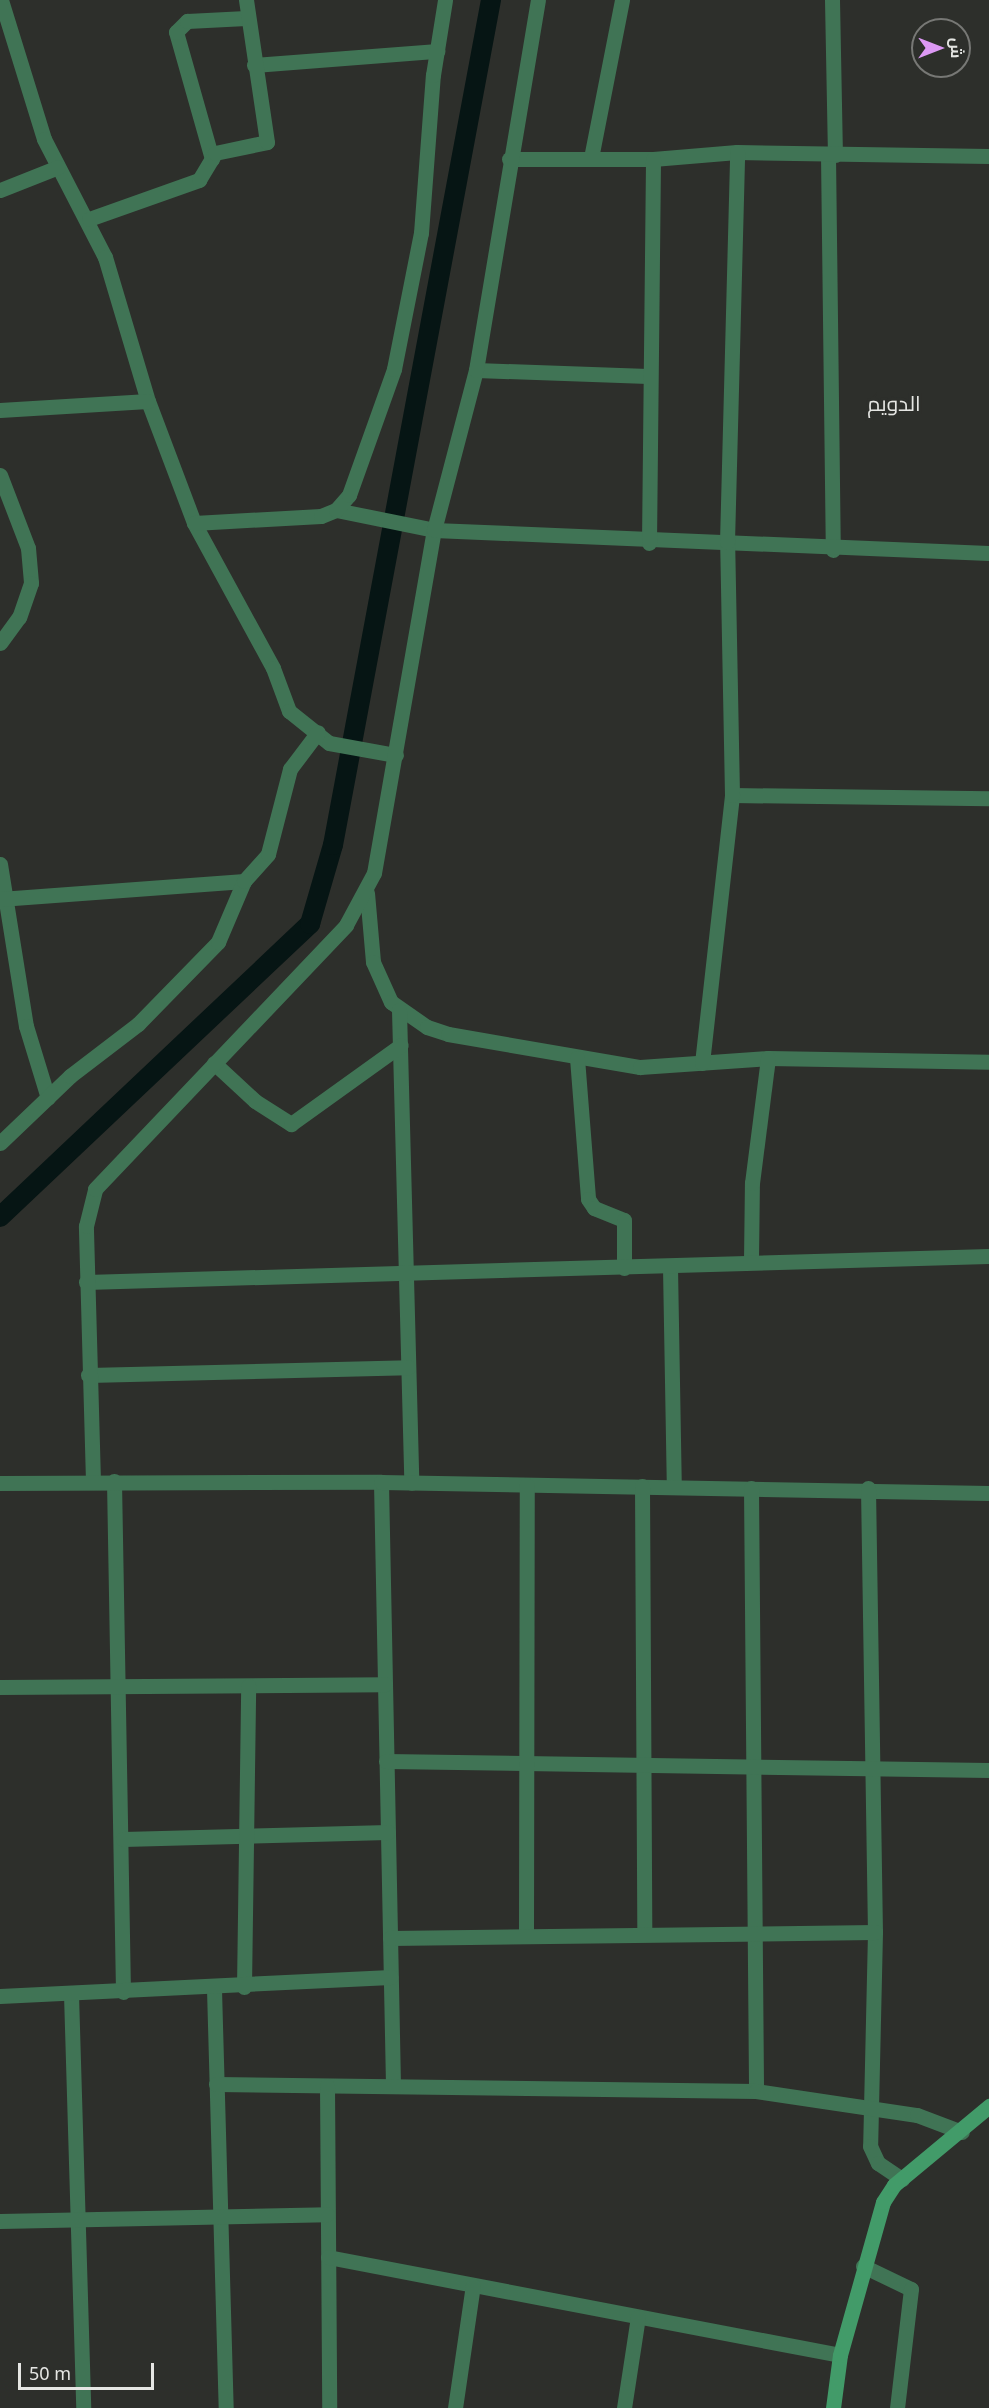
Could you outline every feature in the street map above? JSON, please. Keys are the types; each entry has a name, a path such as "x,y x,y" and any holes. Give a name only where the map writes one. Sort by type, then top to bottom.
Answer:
{"main road":[{"path":"833,2408 840,2355 863,2266 883,2202 902,2179 986,2114"}],"street":[{"path":"89,219 199,180 215,153 267,141 246,18 246,0"},
{"path":"336,510 355,483 394,369 420,233 436,51 445,0"},
{"path":"411,1484 408,1367 409,1275 399,1010 373,962 367,892 429,530 476,370 509,159 538,0"},
{"path":"591,158 622,0"},
{"path":"832,0 833,550"},
{"path":"1,2 44,139 89,219 116,287 148,401 195,523 273,668 289,711 324,737 389,754"},
{"path":"212,159 176,32 187,21 246,18"},
{"path":"254,65 436,51"},
{"path":"509,159 652,159 737,152 989,156"},
{"path":"702,1063 732,795 727,542 737,152"},
{"path":"649,543 648,375 652,159"},
{"path":"0,190 58,167"},
{"path":"476,370 648,375"},
{"path":"0,410 148,401"},
{"path":"0,475 28,548 31,583 19,617 0,643"},
{"path":"195,523 336,510 429,530 649,543 727,542 833,550 989,553"},
{"path":"0,1143 48,1098 178,986 218,942 244,881 268,854 290,769 324,737"},
{"path":"732,795 989,798"},
{"path":"0,864 26,1026 48,1098"},
{"path":"4,899 244,881"},
{"path":"93,1481 88,1375 86,1226 95,1189 346,925 367,892"},
{"path":"399,1010 448,1034 577,1058 640,1067 768,1058 989,1062"},
{"path":"214,1063 255,1101 291,1124 400,1045"},
{"path":"577,1058 588,1199 594,1208 624,1220 624,1268"},
{"path":"751,1260 752,1183 768,1058"},
{"path":"86,1282 670,1267 751,1260 989,1256"},
{"path":"670,1267 674,1486"},
{"path":"88,1375 408,1367"},
{"path":"114,1481 123,1839 123,1992"},
{"path":"381,1482 393,2086"},
{"path":"0,1483 381,1482 868,1488 989,1492"},
{"path":"526,1934 527,1485"},
{"path":"642,1486 646,1764 644,1934"},
{"path":"751,1488 756,2091"},
{"path":"868,1488 875,1932 872,2108 874,2157 902,2179"},
{"path":"0,1687 385,1684"},
{"path":"243,1987 248,1686"},
{"path":"386,1761 989,1770"},
{"path":"123,1839 388,1832"},
{"path":"390,1938 526,1934 875,1932"},
{"path":"0,1996 214,1989 391,1977"},
{"path":"214,1989 226,2408"},
{"path":"71,1994 80,2219 83,2408"},
{"path":"216,2084 756,2091 929,2118 962,2132"},
{"path":"327,2086 329,2408"},
{"path":"0,2221 327,2214"},
{"path":"328,2257 840,2355"},
{"path":"863,2266 911,2289 897,2408"},
{"path":"455,2408 473,2285"},
{"path":"624,2408 638,2317"}],"waterway":[{"path":"0,1217 310,924 333,845 491,0"}],"district":[{"name":"الدويم","path":"894,403"}]}
